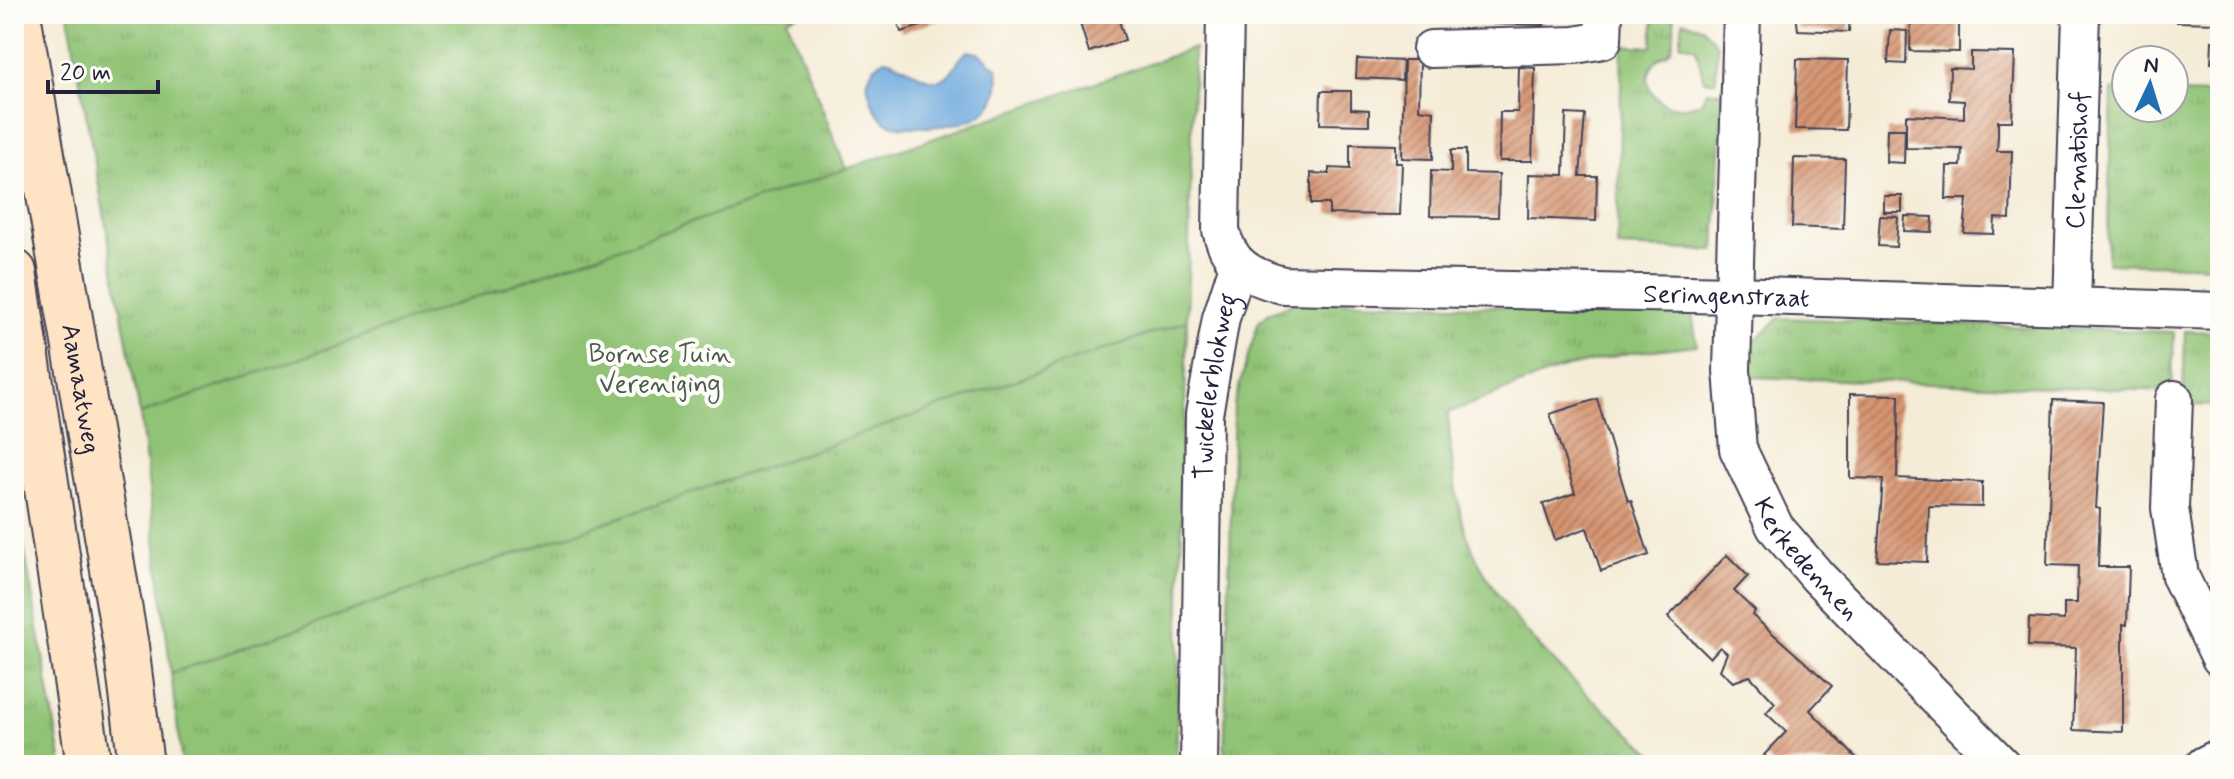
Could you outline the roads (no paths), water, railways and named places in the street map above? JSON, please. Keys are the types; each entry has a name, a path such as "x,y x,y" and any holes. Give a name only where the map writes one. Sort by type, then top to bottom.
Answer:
{"main road":[{"name":"Aamaatweg","path":"18,14 126,646 141,765"},
{"name":"Aamaatweg","path":"14,272 89,765"}],"street":[{"name":"Twickelerblokweg","path":"1199,765 1204,414 1221,318 1238,265 1225,249 1221,230 1225,14"},
{"path":"1431,49 1575,45 1603,40 1604,14"},
{"path":"1734,295 1742,14"},
{"name":"Clematishof","path":"2072,306 2081,14"},
{"name":"Seringenstraat","path":"1238,265 1253,278 1283,285 1734,295 2220,311"},
{"name":"Kerkedennen","path":"1734,295 1732,370 1738,449 1775,527 1818,577 2002,765"},
{"path":"2174,399 2170,508 2180,576 2220,658"},
{"path":"2204,765 2220,757"}],"water":[{"path":"968,51 981,54 998,69 995,98 980,115 956,124 911,127 889,123 877,113 867,81 873,68 885,59 934,80 948,75"}],"park label":[{"name":"Bornse Tuin Vereniging","path":"660,368"}]}
